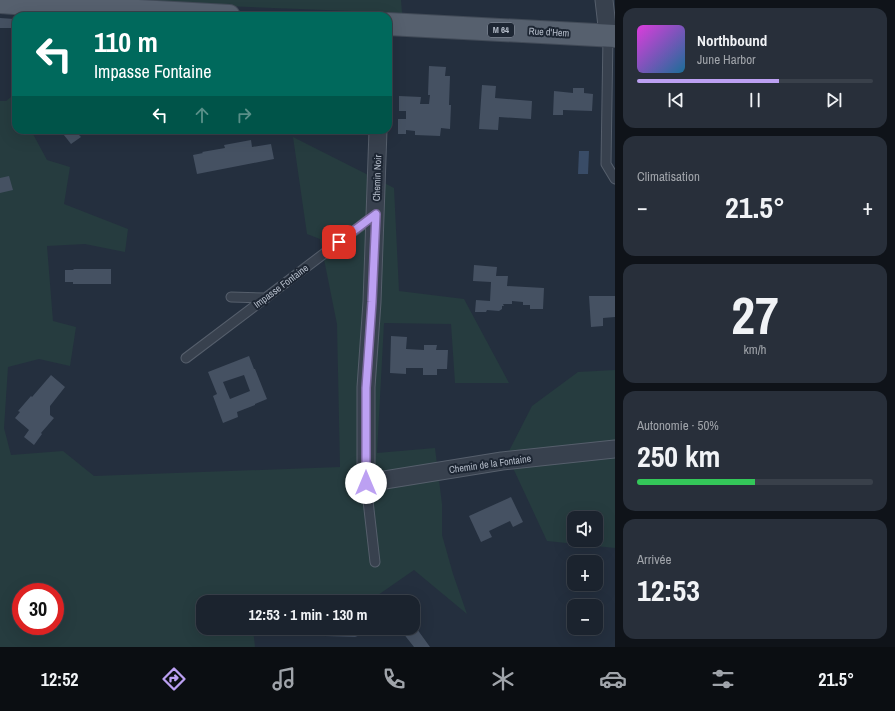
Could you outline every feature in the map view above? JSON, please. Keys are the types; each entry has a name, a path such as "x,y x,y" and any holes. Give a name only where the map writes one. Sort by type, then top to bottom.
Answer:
{"main road":[{"path":"0,2 66,12"},
{"name":"Rue d'Hem","path":"392,24 612,35"}],"street":[{"path":"604,0 612,35"},
{"name":"Chemin Noir","path":"366,483 366,388 372,302 378,134"},
{"name":"Chemin de la Fontaine","path":"366,483 502,460 615,449"}],"lane":[{"path":"612,35 606,164 615,178"},
{"name":"Impasse Fontaine","path":"186,358 376,214"},
{"path":"231,297 266,298"},
{"name":"Chemin Noir","path":"366,483 375,562"}],"green space":[{"path":"56,0 401,0 402,13 392,12"},
{"path":"12,96 12,134 33,134 47,160 70,167 64,204 128,229 125,252 85,244 47,246 53,321 76,327 70,366 39,359 8,367 4,428 11,455 63,451 94,476 340,467 337,324 320,239 307,234 293,137 394,188 399,291 464,299 509,383 455,383 451,324 384,323 377,453 435,448 442,504 442,535 453,574 467,614 414,570 378,595 196,595 196,635 254,635 255,647 0,647 0,101 6,101"},
{"path":"615,370 615,548 603,547 603,511 567,511 567,543 547,541 507,455 532,406 578,372"}],"water":[{"path":"579,151 589,151 588,174 578,174"}],"building":[{"path":"0,18 12,19 12,30 11,28 0,28"},
{"path":"429,66 446,67 445,76 450,76 450,129 441,128 440,136 415,135 415,131 406,130 406,134 398,134 398,119 406,119 406,111 399,111 399,96 421,97 420,104 429,104"},
{"path":"482,85 496,86 495,98 532,101 531,119 499,117 498,130 479,129"},
{"path":"573,88 584,88 584,93 593,94 592,111 563,110 563,115 553,115 554,91 573,93"},
{"path":"63,134 78,134 81,137 71,144"},
{"path":"251,140 252,147 271,144 274,159 197,174 193,155 225,148 224,145"},
{"path":"9,176 13,190 0,193 0,178"},
{"path":"474,265 497,267 496,276 508,276 507,286 544,288 543,309 530,309 530,305 523,305 523,302 512,301 512,304 503,304 504,306 502,306 502,309 499,311 487,310 486,312 475,312 476,300 490,301 491,282 473,281"},
{"path":"111,269 111,284 73,284 73,282 65,282 65,270"},
{"path":"589,296 615,296 615,317 603,318 603,326 591,327"},
{"path":"391,336 407,337 406,349 424,350 424,345 437,345 436,350 448,350 447,369 437,369 437,375 423,375 423,368 406,368 406,374 390,373"},
{"path":"249,356 267,399 237,412 238,417 223,423 213,396 217,394 208,372","holes":["244,375 250,391 230,399 223,382"]},
{"path":"51,375 65,387 50,406 50,415 54,418 41,433 42,434 34,445 24,437 29,430 15,418 20,412 18,411"},
{"path":"511,497 523,522 513,527 510,521 489,531 492,537 481,542 469,516"},
{"path":"420,633 430,647 414,647 405,635 420,635"},
{"path":"296,635 360,635 355,637"}],"route":[{"path":"339,242 376,214 366,388 366,483"}]}
